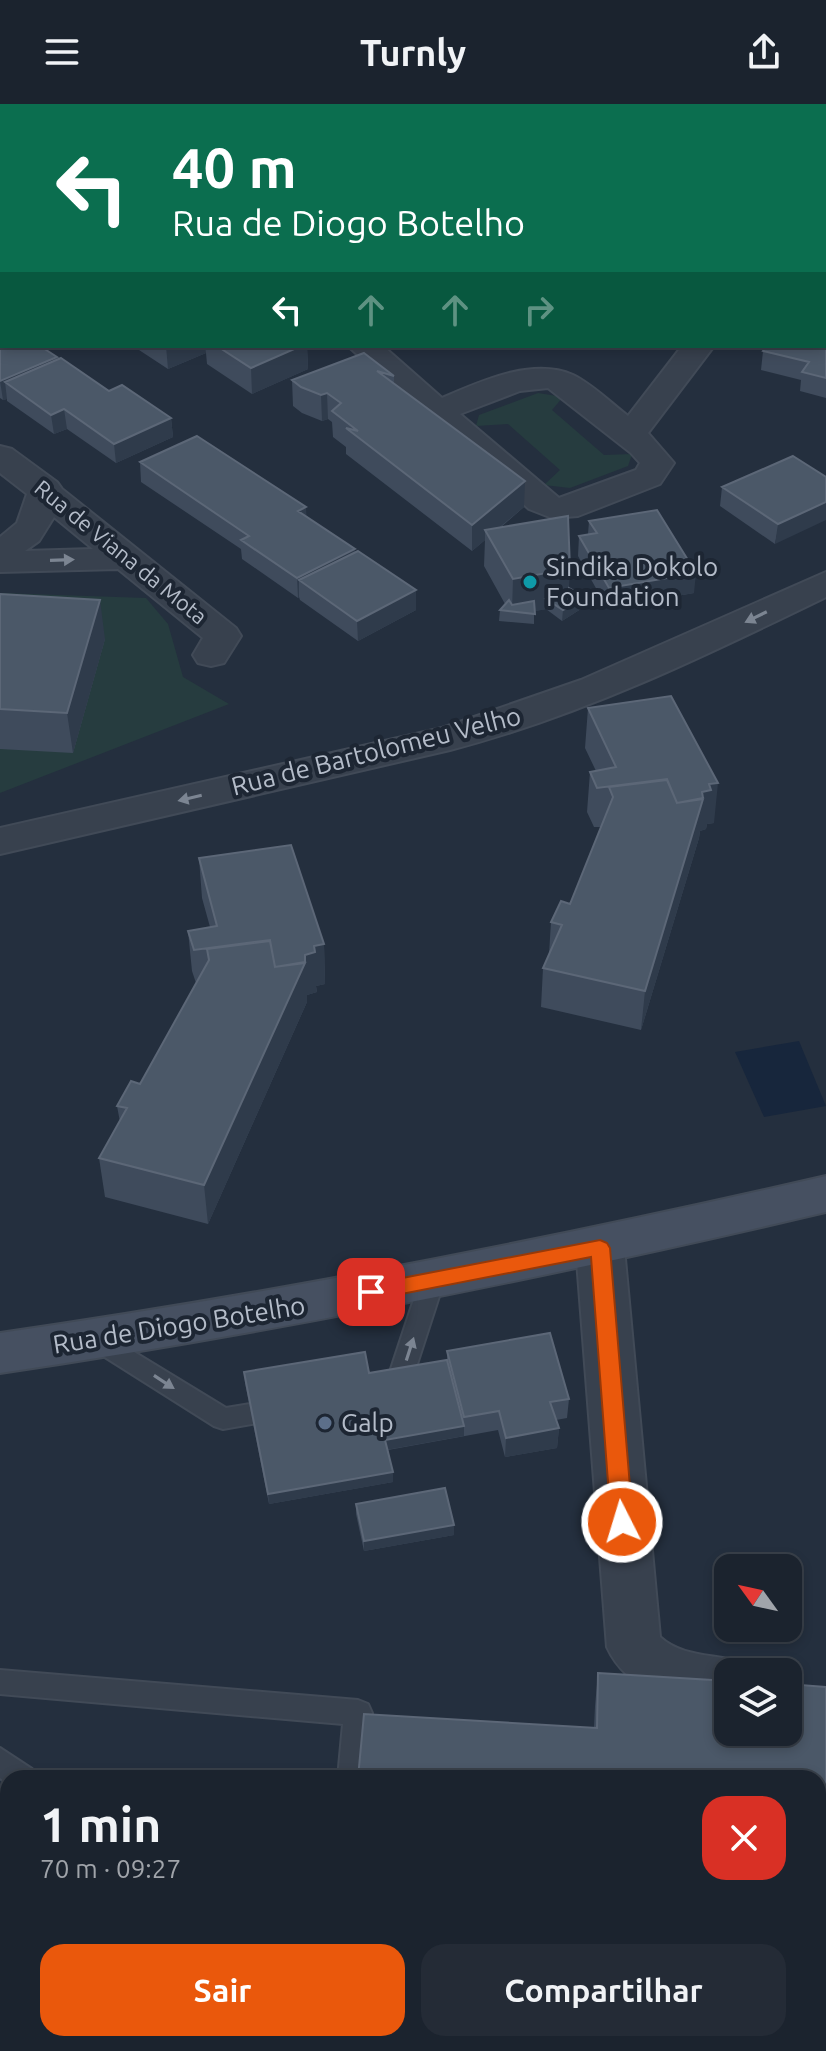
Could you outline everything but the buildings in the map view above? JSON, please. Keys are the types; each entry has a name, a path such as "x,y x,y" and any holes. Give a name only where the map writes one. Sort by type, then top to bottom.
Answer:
{"main road":[{"name":"Rua de Diogo Botelho","path":"0,1353 98,1340 432,1281 600,1248 826,1194"}],"street":[{"path":"366,348 541,502 552,508 566,509 648,477 657,463 655,456 563,382 542,376 531,377 438,411"},
{"path":"630,435 696,348"},
{"name":"Rua de Viana da Mota","path":"0,456 45,489 124,558 223,636 211,655"},
{"path":"0,550 21,541 37,523 45,489"},
{"path":"0,562 124,558"},
{"name":"Rua de Bartolomeu Velho","path":"0,841 450,738 501,723 561,702 741,625 826,583"},
{"path":"600,1248 634,1647 649,1663 670,1676 714,1681"}],"lane":[{"path":"368,1394 397,1389 432,1281"},
{"path":"98,1340 223,1419 310,1404"},
{"path":"0,1682 358,1713 353,1770"}],"green space":[{"path":"538,393 563,397 552,410 604,455 632,454 628,466 570,488 544,485 560,470 508,424 476,426 479,415"},
{"path":"0,593 146,598 168,624 183,677 229,704 0,793"}],"water":[{"path":"799,1041 826,1106 764,1117 735,1052"}],"place":[{"name":"Sindika Dokolo Foundation","path":"530,582"},
{"name":"Galp","path":"325,1423"}],"route":[{"path":"371,1292 600,1248 622,1522"}]}
